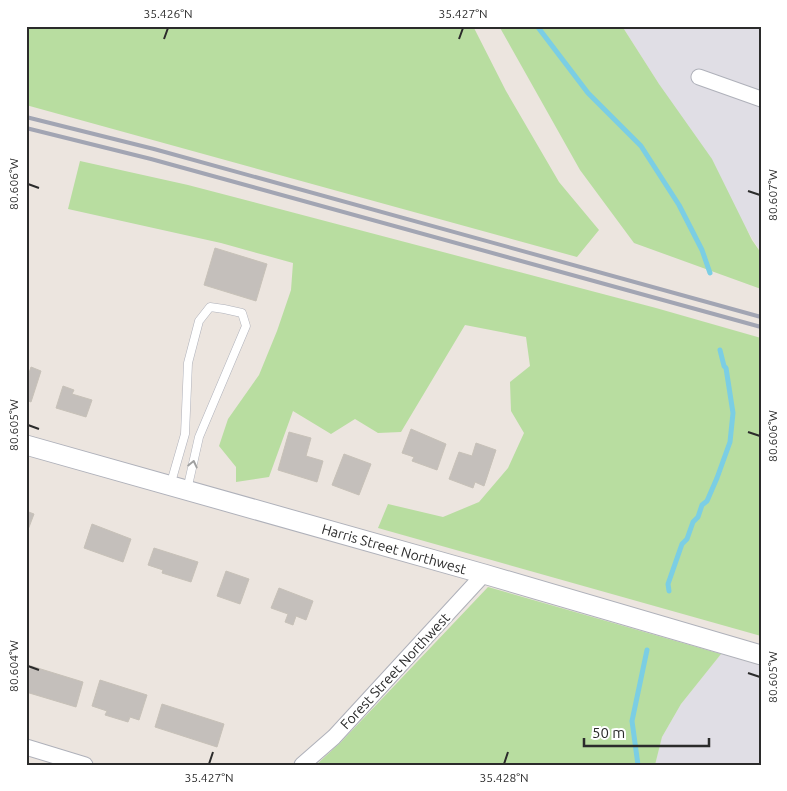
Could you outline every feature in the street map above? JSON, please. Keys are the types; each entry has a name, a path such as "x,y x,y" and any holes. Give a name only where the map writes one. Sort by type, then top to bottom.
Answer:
{"street":[{"path":"699,77 761,99"},
{"name":"Harris Street Northwest","path":"26,445 484,574 761,655"},
{"name":"Forest Street Northwest","path":"302,765 334,737 484,574"},
{"path":"26,748 85,765"}],"lane":[{"path":"210,307 242,313 246,326 179,488 185,434 188,363 199,320 210,307"},
{"path":"185,434 199,437"}],"shaded area":[{"path":"622,26 761,26 761,253 659,84"},
{"path":"721,654 761,666 761,765 655,765 662,737 681,704"}],"green space":[{"path":"26,26 473,26 506,91 559,182 599,230 577,257 26,105"},
{"path":"499,26 622,26 659,84 712,159 752,240 761,253 761,289 634,243 580,170"},
{"path":"80,161 188,185 656,308 761,338 761,636 378,528 388,504 443,517 479,502 508,468 524,433 511,411 510,382 530,366 526,337 465,325 401,432 378,433 355,419 331,434 293,411 269,477 236,482 236,467 219,446 228,419 259,375 277,331 291,290 293,263 221,243 68,209"},
{"path":"488,587 721,654 681,704 662,737 655,765 316,765 341,742"}],"building":[{"path":"215,248 267,264 256,301 204,285"},
{"path":"31,367 41,371 31,402 26,400 26,376 28,376"},
{"path":"63,386 74,390 72,394 92,400 86,417 56,408"},
{"path":"411,429 446,444 437,470 412,461 414,457 402,453"},
{"path":"289,432 311,438 306,456 323,461 317,482 278,470"},
{"path":"476,443 496,450 484,486 475,482 473,488 449,479 459,452 472,456"},
{"path":"344,454 371,464 359,495 332,485"},
{"path":"26,511 34,514 26,535"},
{"path":"92,524 131,539 123,562 84,548"},
{"path":"154,548 198,562 191,582 162,573 163,570 148,565"},
{"path":"226,571 249,579 240,604 217,596"},
{"path":"279,588 313,601 306,620 296,616 293,625 285,622 288,614 271,608"},
{"path":"31,666 83,682 76,707 26,692 26,681"},
{"path":"100,680 147,695 139,720 130,717 128,722 105,715 107,711 92,706"},
{"path":"162,704 224,724 217,747 155,727"}],"waterway":[{"path":"537,26 588,93 641,146 679,205 702,250 710,273"},
{"path":"669,591 668,584 682,544 687,539 702,505 707,501 730,442 733,413 726,368 720,350"},
{"path":"638,765 632,721 647,650"}],"railway":[{"path":"26,117 154,149 761,317"},
{"path":"26,128 151,159 761,327"}]}
